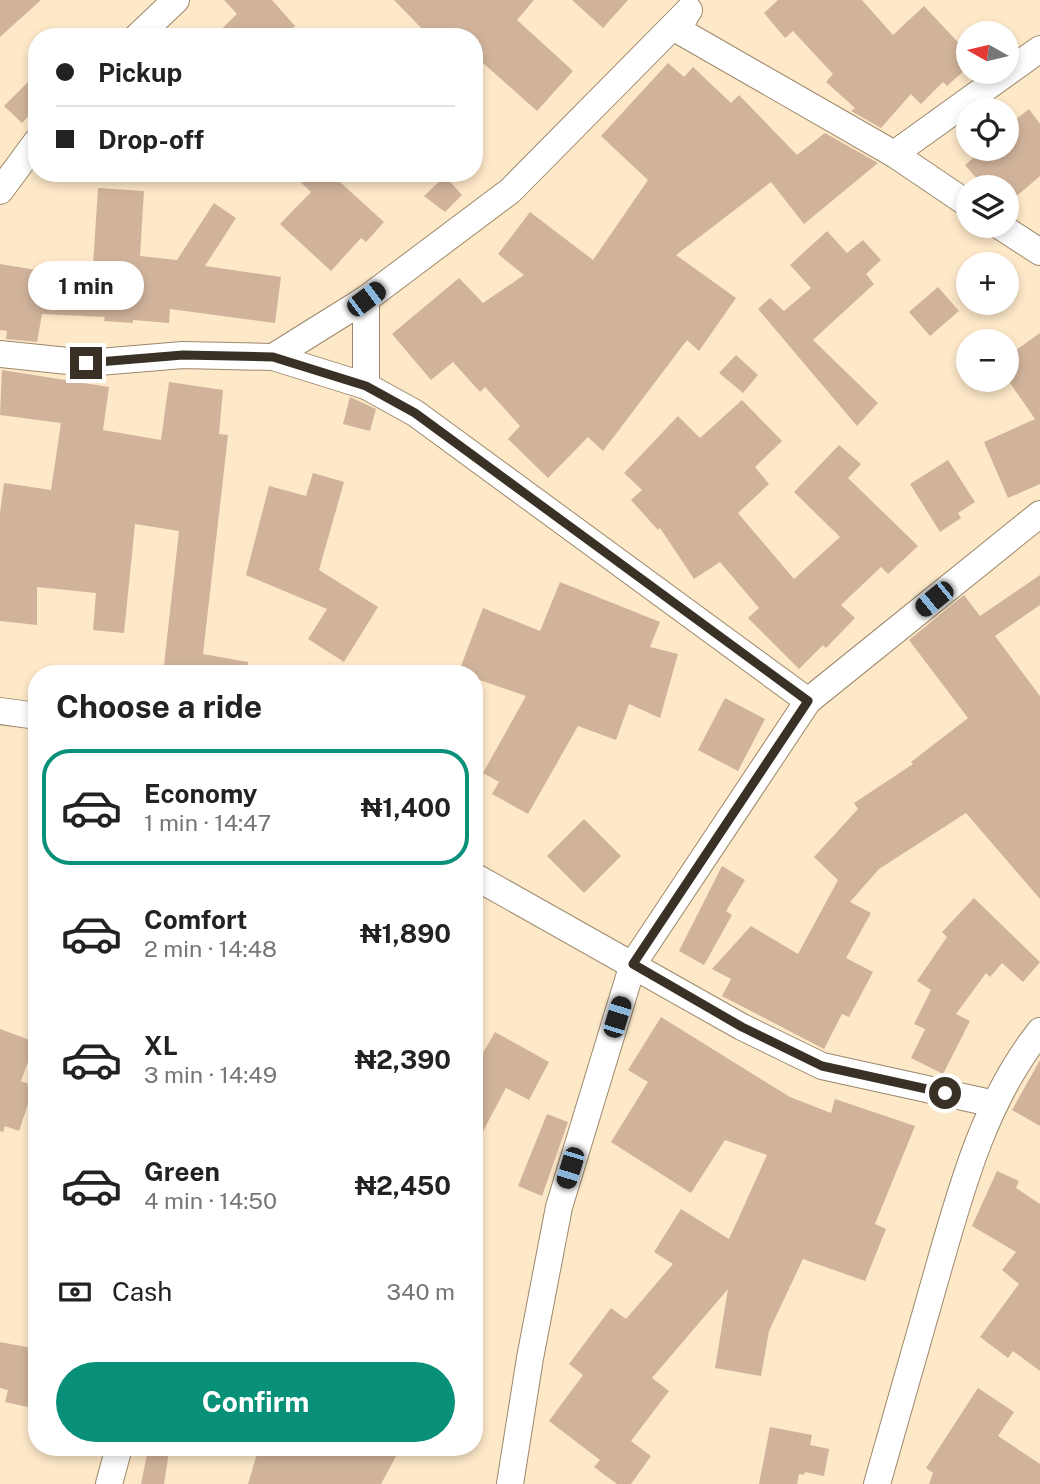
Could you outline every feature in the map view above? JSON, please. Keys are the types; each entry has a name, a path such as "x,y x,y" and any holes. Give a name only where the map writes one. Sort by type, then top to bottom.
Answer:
{"street":[{"path":"147,28 176,0"},
{"path":"680,5 678,30 894,154 956,196"},
{"path":"273,357 366,299 510,191 680,5"},
{"path":"894,154 1040,49"},
{"path":"0,191 28,153"},
{"path":"1018,238 1040,252"},
{"path":"366,299 366,386"},
{"path":"0,354 86,363 183,355 273,357 366,386 415,413 808,701"},
{"path":"510,1484 530,1358 559,1207 633,964 808,701 1040,514"},
{"path":"0,711 28,715"},
{"path":"483,881 742,1027 822,1066 995,1104"},
{"path":"877,1484 961,1191 995,1104 1014,1066 1040,1031"},
{"path":"109,1484 117,1456"}],"building":[{"path":"0,0 41,0 0,37"},
{"path":"224,0 272,0 295,26 222,28 237,14"},
{"path":"394,0 534,0 517,20 573,71 537,111 483,63 483,28 421,28"},
{"path":"572,0 628,0 603,28"},
{"path":"778,0 862,0 893,35 924,6 956,40 956,78 947,86 943,82 921,104 911,94 881,128 851,111 855,108 826,82 833,74 793,31 785,38 764,13"},
{"path":"668,63 684,77 693,67 731,103 739,95 797,155 825,133 878,163 804,224 771,182 676,255 736,298 699,351 687,340 603,451 588,437 548,478 508,439 520,426 485,387 480,392 453,362 431,380 392,334 459,278 483,303 524,275 498,254 530,212 593,260 648,180 601,136"},
{"path":"28,82 28,117 22,123 4,106"},
{"path":"1029,109 1040,124 1040,176 1019,194 1019,175 974,175 965,165 970,161 1019,161 1019,117"},
{"path":"300,182 340,182 384,222 366,242 361,238 331,271 280,224 311,192"},
{"path":"439,182 450,182 462,195 445,212 424,196"},
{"path":"98,188 144,191 140,256 177,260 214,203 236,218 205,266 281,277 275,323 170,309 169,323 104,321 105,317 42,314 37,342 6,339 7,331 0,330 0,264 85,278 86,265 93,265"},
{"path":"827,231 847,253 863,240 881,260 866,274 874,284 813,340 878,403 857,426 758,309 770,298 784,311 811,288 790,265"},
{"path":"938,287 956,308 956,314 930,336 909,312"},
{"path":"1040,333 1040,484 1008,498 984,442 1035,419 1016,392 1019,392 1019,348"},
{"path":"736,355 758,375 743,393 719,373"},
{"path":"2,370 109,387 103,430 161,440 169,382 223,390 219,434 228,435 203,654 248,662 248,665 164,665 179,531 135,524 124,633 93,630 96,593 37,587 37,625 0,621 0,513 4,483 51,490 61,423 0,415"},
{"path":"350,397 376,409 370,431 343,424"},
{"path":"742,400 782,441 755,467 769,484 738,513 794,579 840,537 794,492 839,445 861,464 848,478 918,546 888,574 881,567 841,605 855,618 826,648 823,645 799,669 748,618 759,608 720,562 694,579 660,528 658,530 631,500 642,490 624,473 678,416 700,438"},
{"path":"948,460 975,502 958,513 961,518 940,532 910,484"},
{"path":"313,473 344,482 319,570 378,607 344,662 308,639 327,609 246,575 269,486 306,496"},
{"path":"1040,575 1040,605 995,636 1040,696 1040,899 966,813 879,869 850,902 871,913 846,958 873,972 849,1017 842,1014 824,1049 722,996 731,979 712,969 751,926 798,954 838,880 814,857 858,809 854,803 913,764 911,762 968,718 909,640 964,595 980,616"},
{"path":"560,582 660,622 650,647 678,654 660,718 629,704 616,740 578,726 528,814 492,794 499,782 483,773 526,696 483,681 483,665 461,665 483,608 540,631"},
{"path":"725,698 765,719 738,771 698,750"},
{"path":"584,819 621,856 584,893 547,856"},
{"path":"722,866 745,880 726,911 732,915 704,965 679,951"},
{"path":"974,898 1040,962 1023,982 1002,963 990,977 986,973 956,1014 970,1021 943,1074 911,1058 925,1029 914,1024 931,990 917,981 947,937 942,932"},
{"path":"661,1017 790,1097 831,1113 835,1099 915,1126 875,1224 886,1229 865,1281 803,1259 769,1331 761,1376 715,1368 728,1289 652,1378 669,1391 631,1441 651,1456 631,1484 617,1484 594,1467 600,1460 549,1421 583,1375 569,1364 611,1308 626,1319 673,1264 654,1252 681,1209 729,1239 767,1155 725,1140 691,1193 611,1142 648,1082 628,1070"},
{"path":"0,1029 28,1039 28,1062 21,1081 28,1084 28,1104 19,1131 5,1126 3,1132 0,1131"},
{"path":"495,1032 549,1062 529,1100 506,1088 483,1131 483,1053"},
{"path":"1040,1060 1040,1126 1012,1110"},
{"path":"547,1114 568,1122 542,1196 518,1186"},
{"path":"997,1171 1019,1181 1016,1188 1040,1204 1040,1371 1013,1351 1008,1358 980,1337 1019,1284 1002,1270 1016,1252 972,1226"},
{"path":"0,1342 28,1347 28,1407 5,1402 8,1390 0,1388"},
{"path":"978,1388 1014,1412 998,1436 1040,1464 1040,1484 929,1484 933,1473 926,1468"},
{"path":"770,1427 812,1435 810,1445 829,1449 824,1476 805,1472 804,1475 799,1474 797,1484 759,1484"},
{"path":"147,1456 168,1456 164,1484 141,1484"},
{"path":"256,1456 396,1456 381,1484 248,1484"}],"route":[{"path":"86,363 183,355 273,357 366,386 415,413 808,701 633,964 742,1027 822,1066 945,1093"}]}
